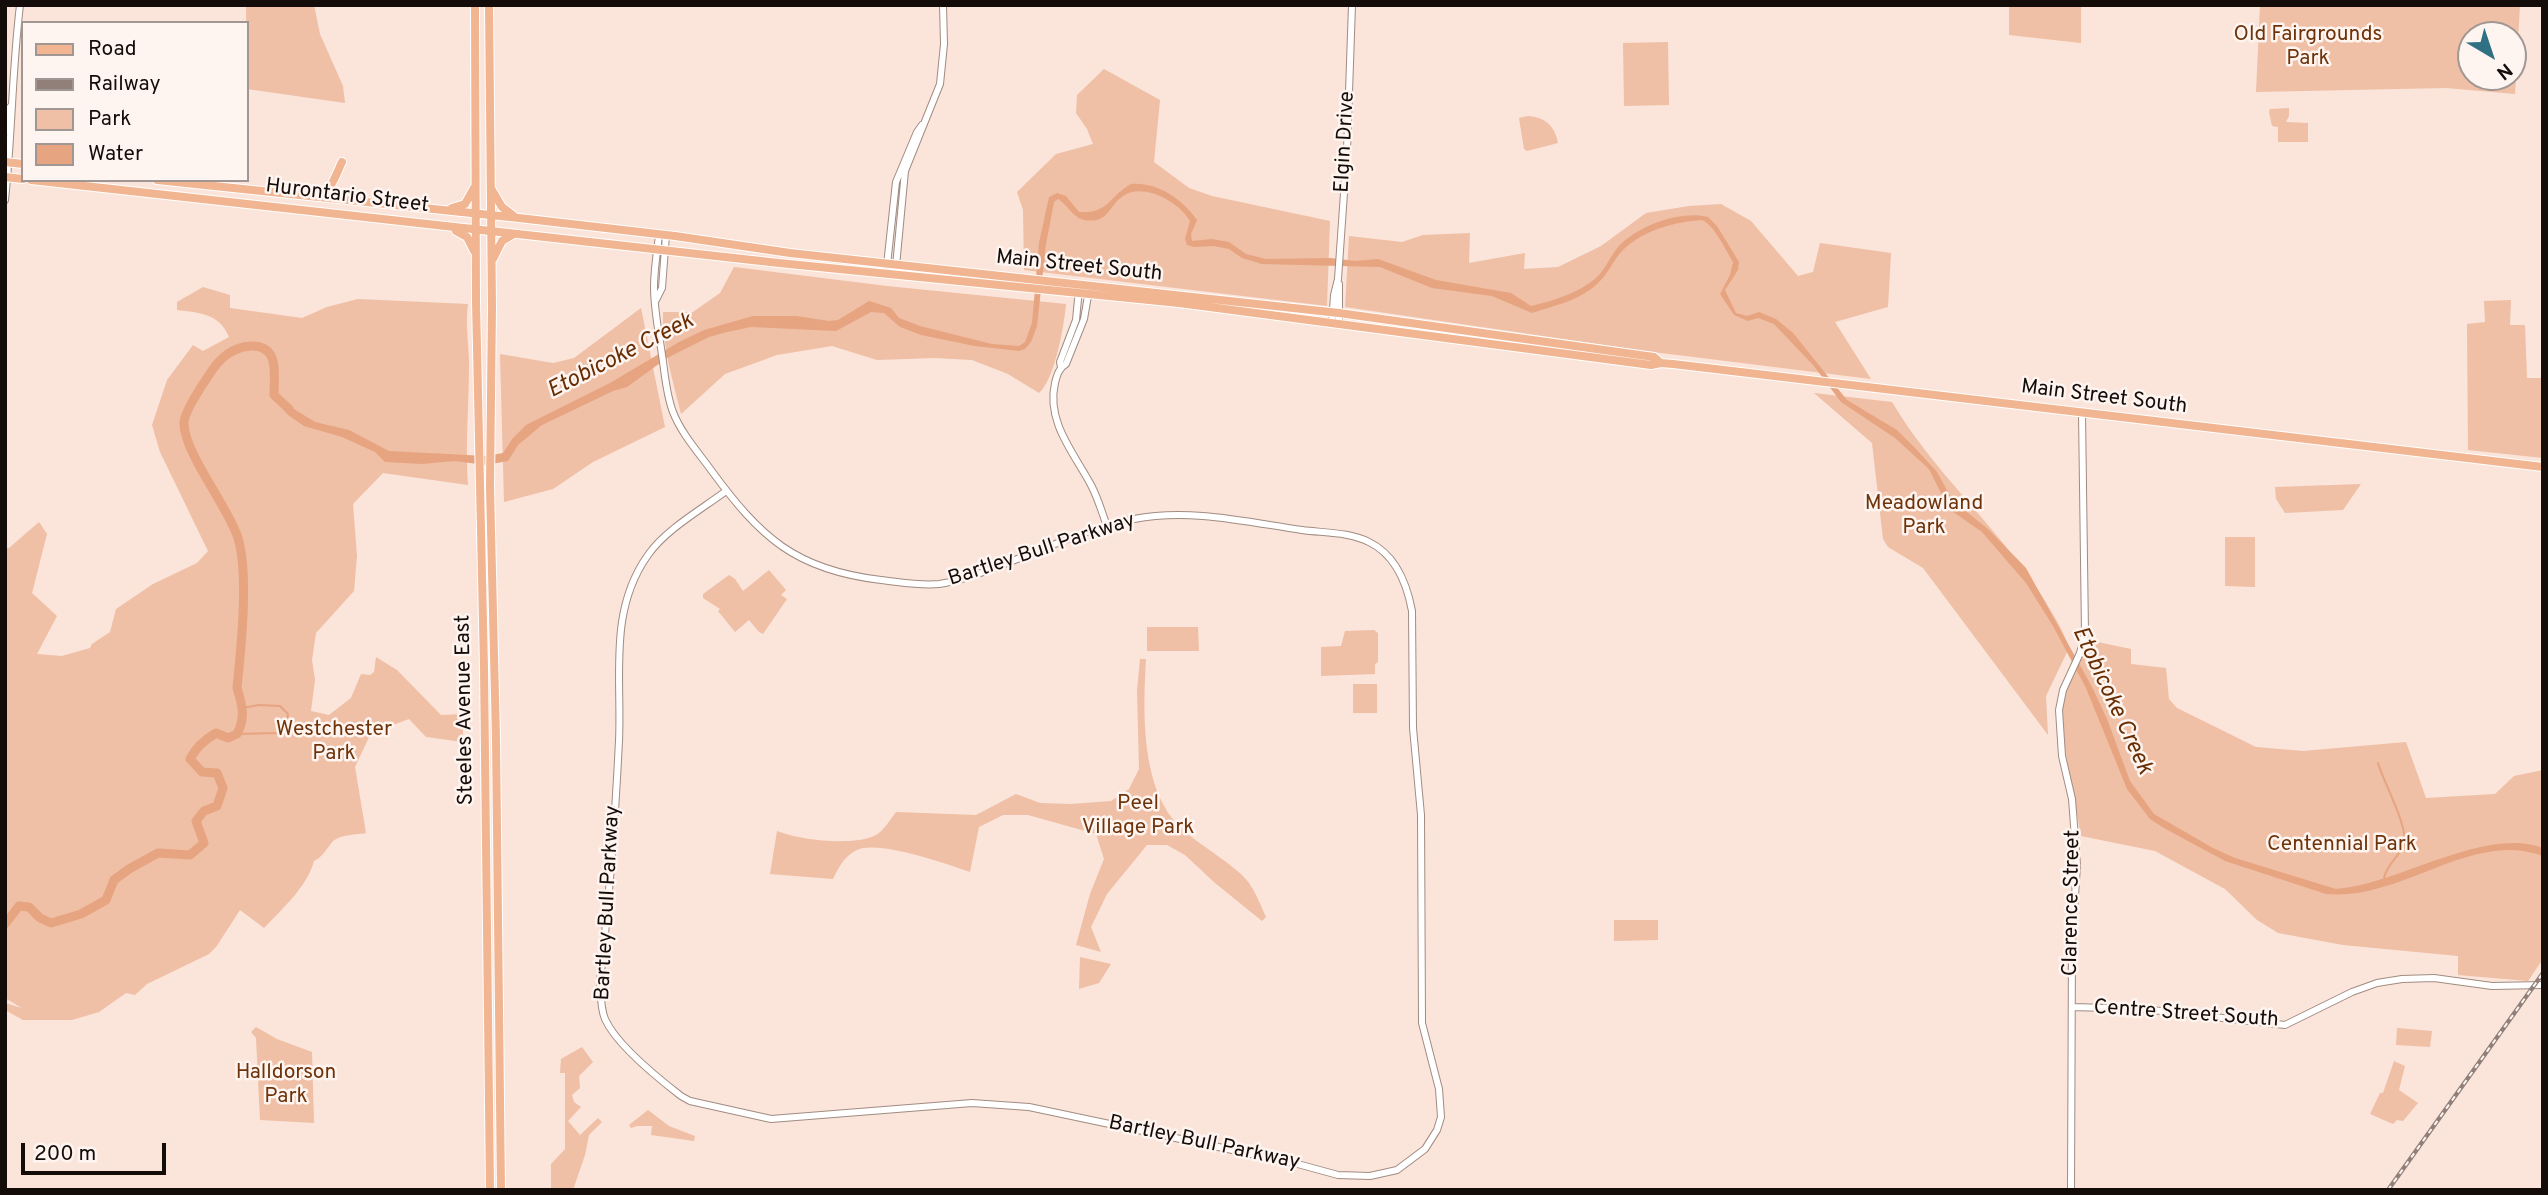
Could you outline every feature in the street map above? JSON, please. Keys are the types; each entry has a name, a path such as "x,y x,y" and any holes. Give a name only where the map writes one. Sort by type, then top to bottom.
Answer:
{"main road":[{"name":"Steeles Avenue East","path":"475,5 476,261 485,437"},
{"name":"Steeles Avenue East","path":"489,5 492,264 485,486 490,1190"},
{"path":"476,75 489,93"},
{"path":"316,196 325,193 342,162"},
{"path":"442,210 466,204 477,180"},
{"name":"Hurontario Street","path":"49,182 491,231"},
{"name":"Hurontario Street","path":"177,182 491,215"},
{"path":"491,188 502,207 519,218"},
{"name":"Main Street South","path":"491,215 892,264 1651,365 1661,363 2543,467"},
{"path":"443,226 467,237 476,261"},
{"path":"587,242 588,226"},
{"name":"Main Street South","path":"491,231 891,275 1024,283"},
{"path":"492,264 498,245 506,237 515,234"},
{"name":"Main Street South","path":"1084,290 1336,313 1654,357 1661,363"},
{"name":"Steeles Avenue East","path":"485,486 496,738 501,1190"}],"street":[{"path":"5,200 20,5"},
{"path":"891,275 905,171 940,85 944,44 943,5"},
{"name":"Elgin Drive","path":"1336,324 1340,296 1338,279 1347,147 1352,5"},
{"path":"5,132 9,108 12,105"},
{"name":"Bartley Bull Parkway","path":"662,235 662,288 656,302 667,392 678,424 726,491 765,535 795,556 814,565 837,573 916,584 936,584 966,579 1107,526 1135,519 1179,515 1206,516 1341,534 1370,542 1383,552 1401,573 1412,611 1413,728 1421,815 1422,1023 1439,1088 1441,1117 1437,1130 1425,1149 1397,1170 1370,1177 1338,1175 1308,1166 1063,1114 997,1104 972,1103 756,1118 690,1101 626,1047 605,1019 600,981 619,741 619,644 622,613 631,587 647,556 659,541 726,491"},
{"path":"1084,290 1076,320 1059,362 1061,367 1053,392 1053,405 1057,423 1093,488 1107,526"},
{"name":"Clarence Street","path":"2071,1190 2076,838 2072,799 2062,756 2059,710 2085,633 2082,413"},
{"name":"Centre Street South","path":"2072,1007 2143,1009 2278,1025 2308,1015 2361,989 2402,979 2434,978 2492,986 2543,985"}],"green space":[{"path":"246,5 314,5 320,34 343,86 345,103 248,89"},
{"path":"2009,5 2081,5 2081,43 2009,35"},
{"name":"Old Fairgrounds Park","path":"2260,5 2520,5 2519,21 2457,21 2457,89 2256,92"},
{"path":"1668,42 1669,105 1624,106 1623,43"},
{"path":"1104,69 1160,100 1154,162 1189,188 1212,196 1330,221 1327,306 1024,270 1023,210 1017,192 1056,154 1093,144 1076,113 1077,95"},
{"name":"Old Fairgrounds Park","path":"2480,91 2515,91 2515,94"},
{"path":"2289,108 2286,122 2308,123 2308,142 2278,142 2278,127 2272,126 2269,112 2270,109"},
{"path":"1519,118 1539,118 1548,124 1558,143 1527,151 1524,149"},
{"path":"1721,204 1751,221 1798,276 1813,272 1820,243 1891,253 1888,307 1835,322 1871,379 1645,351 1345,307 1349,236 1402,242 1423,235 1470,233 1469,263 1525,253 1524,269 1558,267 1601,246 1646,213"},
{"path":"734,267 1066,304 1058,352 1050,376 1039,393 1008,374 972,360 877,360 832,346 777,355 725,374 681,414 666,351 663,312 693,312 720,293"},
{"name":"Westchester Park","path":"203,287 230,295 230,308 302,318 327,307 358,299 468,304 468,485 383,473 353,504 357,556 354,591 316,633 312,660 315,680 311,711 329,715 351,698 361,674 370,675 374,672 376,657 397,670 441,715 463,714 463,742 426,737 409,719 371,733 355,767 366,833 333,841 314,861 306,880 293,897 264,928 240,910 209,954 147,984 135,995 126,993 99,1012 72,1020 23,1020 5,1010 5,1003 22,1008 5,998 5,548 9,548 39,522 47,534 32,593 57,616 37,654 62,656 90,648 110,632 116,609 153,584 197,563 208,551 160,452 152,425 167,380 193,345 203,351 229,337 214,319 177,310 177,302"},
{"path":"2511,300 2510,325 2525,325 2527,378 2543,378 2543,458 2468,450 2467,324 2485,322 2484,301"},
{"path":"641,308 665,427 593,462 553,489 504,502 500,354 553,363 574,358"},
{"name":"Meadowland Park","path":"1814,393 1892,402 1927,453 2025,571 2042,596 2069,648 2046,696 2048,735 1923,568 1888,547 1883,539 1872,443"},
{"path":"2361,484 2343,510 2285,513 2276,499 2275,487"},
{"path":"2225,537 2255,537 2255,587 2225,586"},
{"path":"769,570 786,590 781,595 787,599 763,634 749,620 735,632 718,611 720,609 703,598 703,594 729,575 743,591"},
{"path":"1147,627 1198,627 1199,651 1147,651"},
{"path":"1374,630 1378,633 1378,662 1375,664 1375,674 1321,676 1321,647 1341,646 1345,631"},
{"name":"Centennial Park","path":"2088,640 2131,649 2131,664 2166,668 2169,699 2177,708 2256,747 2303,751 2406,742 2426,798 2495,794 2514,776 2543,770 2543,959 2528,981 2458,975 2458,956 2343,945 2278,933 2257,920 2225,889 2155,851 2081,836 2065,749 2062,704 2068,681"},
{"name":"Peel Village Park","path":"1140,659 1146,659 1144,702 1147,749 1158,793 1168,813 1182,829 1249,883 1266,917 1262,921 1185,855 1167,845 1147,845 1107,894 1091,927 1101,952 1076,945 1090,894 1104,859 1096,834 1028,815 1003,815 979,827 970,872 897,850 867,848 849,855 833,879 770,874 777,831 812,839 853,841 878,834 896,812 976,815 1016,794 1040,803 1111,801 1129,789 1139,769 1137,691"},
{"path":"1353,684 1377,684 1377,713 1353,713"},
{"path":"1614,920 1658,920 1658,940 1614,941"},
{"path":"1080,957 1111,964 1099,983 1079,989"},
{"name":"Halldorson Park","path":"256,1027 277,1039 312,1052 314,1123 260,1120 256,1038 251,1032"},
{"path":"2397,1028 2432,1031 2430,1047 2396,1045"},
{"path":"582,1047 593,1062 579,1076 580,1088 572,1095 574,1102 581,1107 568,1121 580,1135 598,1118 602,1122 589,1135 573,1190 551,1190 551,1164 565,1149 565,1073 560,1073 561,1059"},
{"path":"2394,1061 2405,1066 2399,1090 2418,1103 2403,1121 2397,1120 2393,1124 2370,1114 2380,1093 2383,1093"},
{"path":"648,1110 669,1126 695,1136 694,1141 651,1135 652,1126 631,1128 629,1125"}],"water":[{"path":"1131,184 1160,189 1184,205 1197,220 1191,234 1192,241 1212,239 1229,242 1246,254 1266,259 1378,259 1436,280 1511,293 1531,306 1582,288 1596,278 1618,247 1636,232 1672,218 1697,215 1708,217 1717,226 1739,262 1738,270 1725,290 1736,313 1747,316 1759,312 1776,319 1793,333 1847,400 1897,430 1937,472 1953,501 1988,529 2026,568 2092,687 2130,781 2154,814 2235,858 2336,889 2386,878 2467,850 2494,845 2519,843 2543,848 2543,856 2516,850 2490,852 2463,858 2382,887 2354,893 2326,894 2225,861 2150,819 2127,789 2086,688 2053,626 2026,583 1982,532 1949,509 1929,469 1895,438 1841,402 1813,365 1774,324 1758,318 1748,321 1734,315 1720,294 1730,275 1733,262 1715,232 1702,220 1670,225 1649,232 1622,251 1603,277 1586,293 1532,313 1492,296 1432,288 1380,267 1262,264 1242,258 1229,249 1187,245 1185,239 1190,221 1170,201 1151,193 1131,192 1118,200 1103,217 1092,221 1076,216 1058,199 1054,202 1046,244 1037,326 1031,342 1019,351 975,346 921,335 900,327 884,313 871,312 836,331 751,327 727,332 709,337 667,358 627,387 542,425 518,445 508,461 486,465 454,461 422,464 385,462 375,452 342,437 304,426 288,415 278,403 281,401 315,422 349,430 389,451 486,456 503,453 526,425 610,383 679,342 704,330 753,316 838,320 869,301 891,308 899,318 920,326 992,344 1019,346 1025,342 1032,323 1039,243 1049,197 1057,193 1066,196 1079,212 1089,212 1103,207"}],"waterway":[{"name":"Etobicoke Creek","path":"5,924 19,906 29,907 40,918 51,923 81,914 106,900 114,880 129,869 158,853 190,855 204,843 196,821 204,811 217,806 223,788 217,773 202,772 190,759 201,744 216,733 228,738 237,734 241,722 242,705 237,688 243,571 238,538 233,525 198,463 184,422 194,398 217,364 226,355 251,346 267,350 271,356 274,395 289,409"},
{"path":"237,734 277,733 286,725 288,714 280,706 259,705 242,708"},
{"name":"Etobicoke Creek","path":"2378,763 2405,837 2402,848 2384,878"}],"railway":[{"path":"2388,1190 2543,973"}]}
